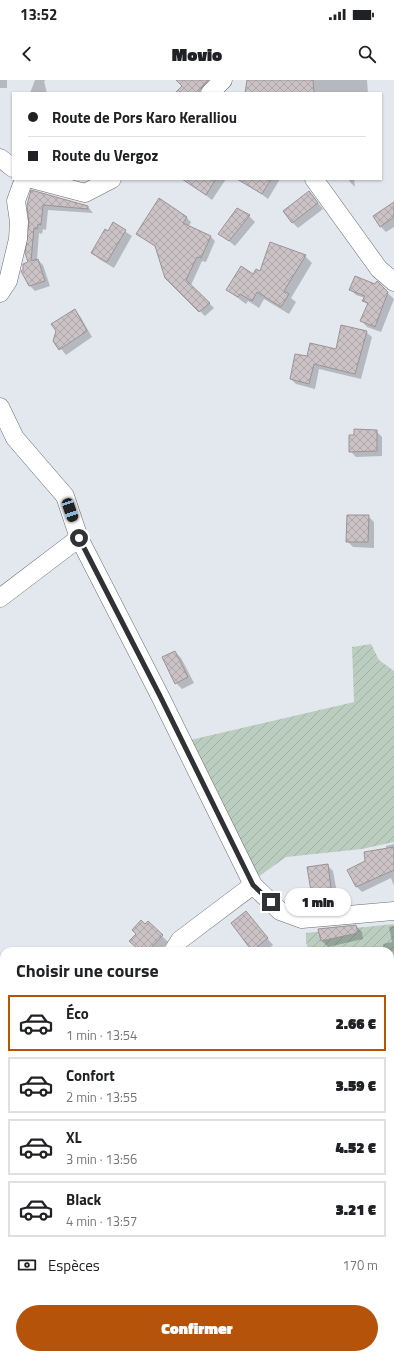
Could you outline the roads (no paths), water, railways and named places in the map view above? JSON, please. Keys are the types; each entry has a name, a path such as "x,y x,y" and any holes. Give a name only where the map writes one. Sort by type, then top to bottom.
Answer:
{"street":[{"path":"0,158 12,167"},
{"path":"0,293 8,281 18,239 19,222 16,201 24,180"},
{"path":"36,180 86,193 110,180"},
{"path":"315,180 379,269 394,282"},
{"path":"0,406 15,438 65,496 79,538 160,696 253,885 280,911 302,919 394,912"},
{"path":"0,598 79,538"},
{"path":"176,947 180,940 253,885"}]}
